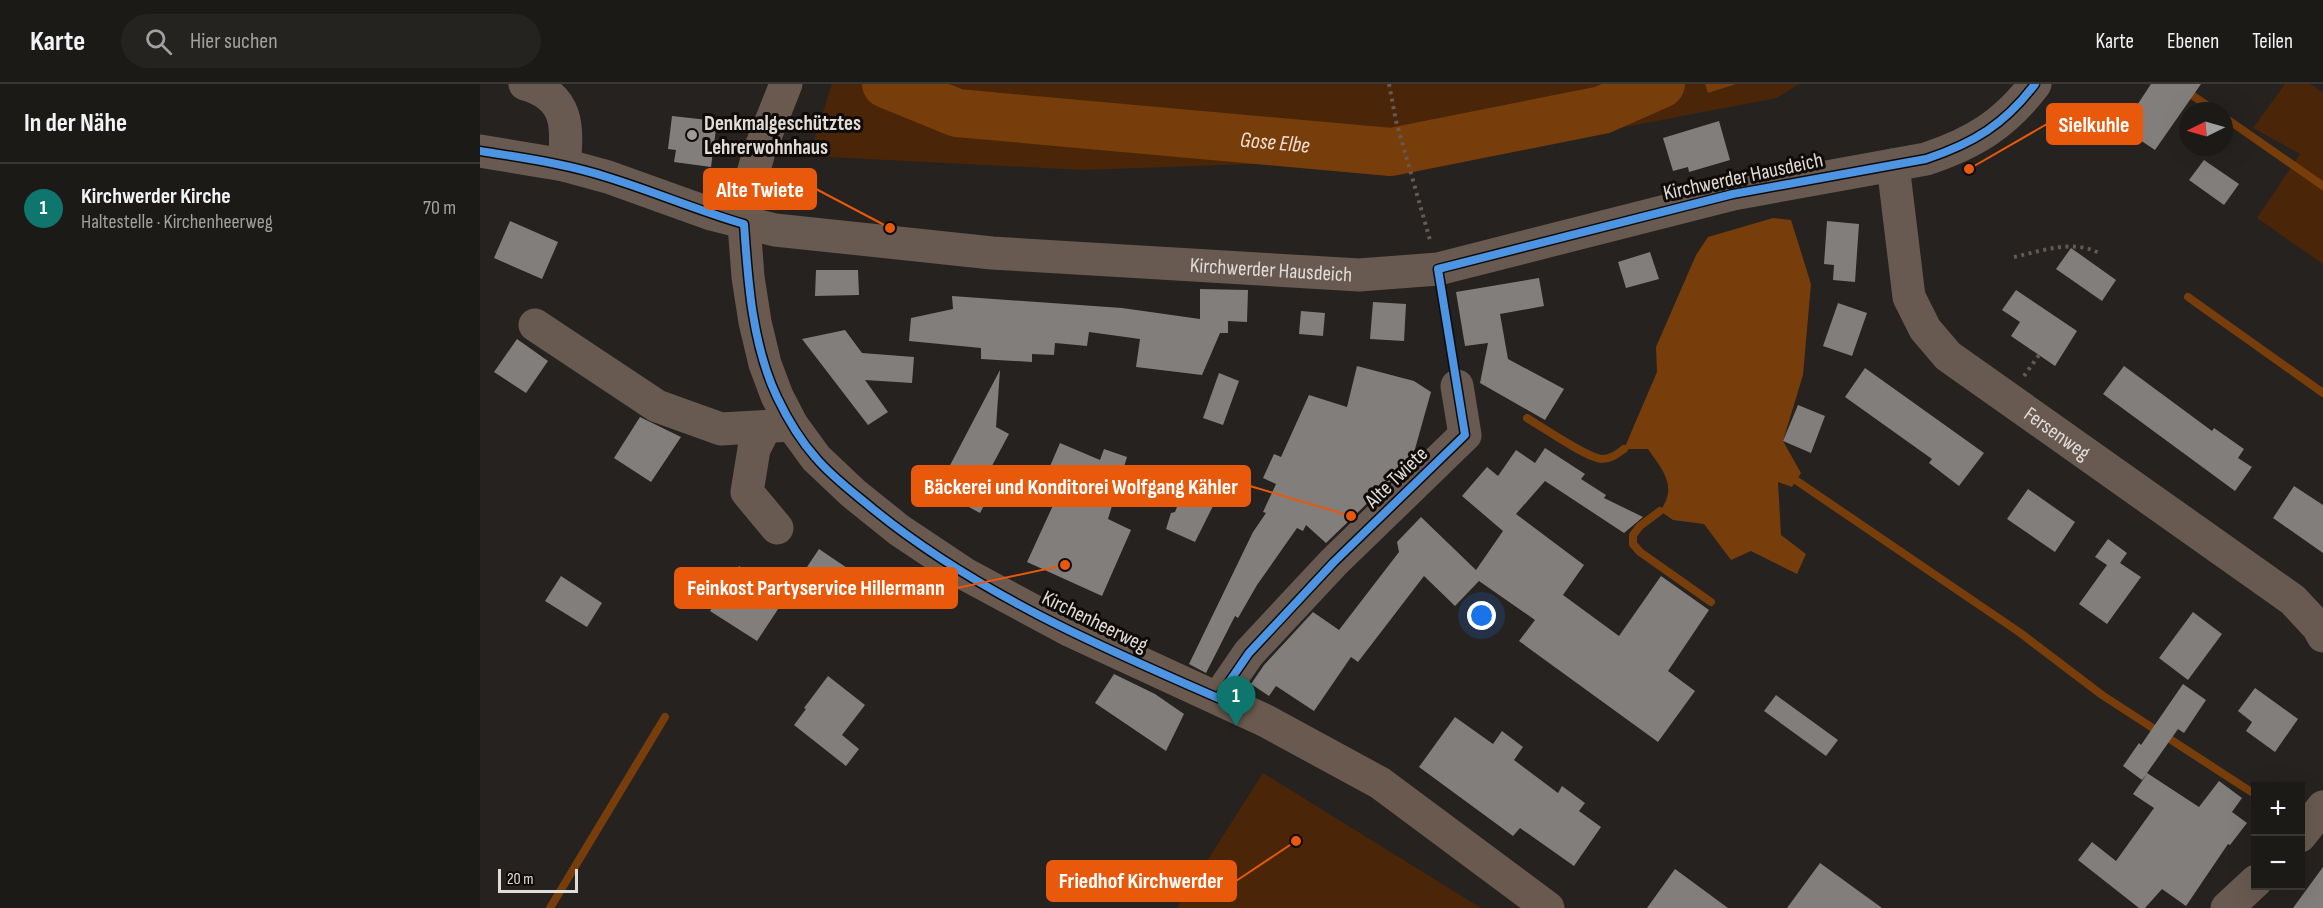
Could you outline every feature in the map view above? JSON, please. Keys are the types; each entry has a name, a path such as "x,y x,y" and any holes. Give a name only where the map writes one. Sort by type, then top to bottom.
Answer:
{"main road":[{"name":"Kirchenheerweg","path":"786,84 759,152 750,184 744,224 748,277 755,322 765,363 777,396 779,426 853,493 899,530 965,574 1069,630 1288,732 1380,783 1548,908"}],"street":[{"path":"525,84 537,87 557,102 563,115 567,140 564,165"},
{"name":"Kirchwerder Hausdeich","path":"480,150 564,165 608,177 711,214 744,224 776,230 1002,254 1359,275 1438,269 1733,194 1926,159 1956,150 1984,135 2009,115 2036,84"},
{"name":"Fersenweg","path":"1893,165 1909,297 1925,329 1948,356 2293,600 2318,627 2323,636"},
{"path":"535,325 657,406 721,429 779,426"},
{"name":"Alte Twiete","path":"1218,698 1249,653 1326,570 1465,435 1457,386"},
{"path":"777,528 747,492 754,449 779,426"},
{"path":"2305,831 2323,807"},
{"path":"2227,908 2251,886"}],"path":[{"path":"1389,84 1409,172 1438,269 1457,386"},
{"path":"2014,257 2070,245 2082,246 2099,253"}],"shaded area":[{"path":"832,84 1799,84 1777,98 1473,156 1082,170 809,156"},
{"path":"1705,84 1736,84 1708,93"},
{"path":"2285,84 2310,84 2323,93 2323,264 2257,218 2300,154 2253,128"},
{"path":"1773,218 1791,220 1811,284 1803,375 1783,441 1801,473 1792,487 1778,482 1781,535 1806,554 1797,574 1751,551 1731,560 1704,524 1673,520 1660,511 1668,494 1663,472 1648,449 1624,449 1657,372 1656,347 1696,255 1708,237"},
{"path":"1263,773 1481,908 1177,908"}],"building":[{"path":"2151,84 2201,84 2188,102 2179,102 2179,116 2155,150 2122,128"},
{"name":"Denkmalgeschütztes Lehrerwohnhaus","path":"672,116 717,121 711,167 674,162 676,150 668,149"},
{"path":"1719,121 1730,160 1689,172 1688,167 1673,171 1663,138"},
{"path":"2204,160 2239,184 2224,205 2189,180"},
{"path":"510,221 558,242 542,279 494,258"},
{"path":"1827,221 1859,224 1855,282 1833,280 1834,265 1824,264"},
{"path":"2071,248 2116,280 2102,301 2056,269"},
{"path":"1650,252 1659,279 1626,288 1618,262"},
{"path":"816,270 858,270 859,295 815,296"},
{"path":"1539,278 1544,306 1500,314 1508,359 1564,389 1545,420 1480,383 1488,343 1465,346 1456,292"},
{"path":"1200,289 1248,290 1247,322 1228,321 1228,333 1220,333 1202,375 1136,367 1140,339 1089,332 1087,346 1055,343 1054,355 1032,354 1032,362 981,359 981,348 909,341 911,318 953,309 952,296 1122,308 1200,319"},
{"path":"2016,290 2077,331 2055,366 2011,336 2020,322 2002,310"},
{"path":"1373,302 1406,304 1404,341 1370,339"},
{"path":"1838,303 1867,313 1852,356 1823,346"},
{"path":"1301,311 1325,313 1323,336 1299,334"},
{"path":"845,330 862,353 914,357 912,383 865,380 888,412 868,425 802,339"},
{"path":"517,339 548,361 526,393 494,372"},
{"path":"1357,366 1414,381 1431,392 1415,449 1406,466 1326,543 1306,525 1303,531 1297,528 1257,585 1238,618 1235,616 1206,673 1189,664 1253,532 1266,513 1263,512 1276,484 1263,478 1274,454 1281,457 1309,395 1347,407"},
{"path":"2124,366 2212,431 2214,428 2244,449 2238,458 2252,467 2235,491 2103,394"},
{"path":"1865,368 1984,453 1959,486 1929,463 1932,459 1845,397"},
{"path":"1000,370 996,427 1009,434 986,477 996,483 980,513 937,490"},
{"path":"1219,373 1239,381 1223,425 1203,418"},
{"path":"1798,405 1825,416 1811,453 1783,441"},
{"path":"640,417 681,437 651,482 614,458"},
{"path":"1060,443 1100,460 1104,449 1127,457 1108,519 1131,530 1102,596 1027,562 1061,488 1044,480"},
{"path":"1545,448 1585,474 1581,479 1606,495 1604,498 1643,517 1624,533 1545,481 1516,514 1584,565 1563,595 1619,636 1661,576 1709,610 1668,671 1695,691 1658,742 1519,641 1535,620 1479,581 1455,606 1424,576 1358,662 1351,657 1314,711 1276,686 1269,696 1251,684 1264,665 1313,612 1339,630 1399,552 1397,542 1421,517 1476,570 1503,531 1462,496 1487,467 1498,476 1516,450 1535,463"},
{"path":"1185,486 1217,498 1195,542 1166,529 1171,513 1175,512"},
{"path":"2294,486 2323,505 2323,553 2273,518"},
{"path":"2028,489 2075,522 2055,552 2007,519"},
{"path":"2108,539 2127,553 2120,563 2141,577 2107,624 2079,604 2107,565 2095,557"},
{"path":"819,549 856,574 837,601 801,576"},
{"path":"739,566 786,597 757,641 710,611"},
{"path":"561,576 602,603 587,627 545,601"},
{"path":"2193,612 2222,634 2188,680 2159,658"},
{"path":"1114,674 1155,694 1184,714 1166,751 1095,703"},
{"path":"828,676 865,705 842,735 859,749 846,766 794,725"},
{"path":"2183,684 2206,700 2184,733 2178,729 2147,773 2199,807 2219,781 2242,798 2232,812 2247,823 2230,845 2228,844 2186,906 2162,889 2145,908 2139,908 2078,860 2092,842 2116,861 2154,808 2133,794 2147,774 2142,780 2123,766 2139,743 2141,745"},
{"path":"2255,688 2298,719 2275,752 2246,731 2252,722 2238,711"},
{"path":"1776,695 1838,740 1826,756 1764,711"},
{"path":"1455,717 1493,744 1502,731 1523,747 1514,760 1558,793 1562,786 1585,803 1579,811 1601,827 1574,866 1520,828 1513,836 1419,767"},
{"path":"1820,863 1882,908 1787,908"},
{"path":"2323,867 2323,908 2293,908"},
{"path":"1675,869 1728,908 1647,908"}],"waterway":[{"name":"Gose Elbe","path":"886,84 957,113 1391,152 1602,110 1661,84"},
{"path":"2176,84 2202,102"},
{"path":"2233,123 2323,186"},
{"path":"2188,297 2323,393"},
{"path":"1527,418 1595,457 1608,458 1624,449"},
{"path":"1797,481 2019,632 2102,695 2251,792"},
{"path":"1660,511 1640,526 1633,535 1633,544 1640,552 1711,602"},
{"path":"550,908 665,717"}],"cycle path":[{"path":"480,151 594,173 744,224 753,312 769,377 794,429 829,472 912,539 995,592 1083,637 1218,698 1249,653 1334,562 1465,435 1438,269 1733,194 1926,159 1974,139 2000,121 2035,84"}],"place":[{"name":"Denkmalgeschütztes Lehrerwohnhaus","path":"692,135"},
{"name":"Sielkuhle","path":"1969,169"},
{"name":"Alte Twiete","path":"890,228"},
{"name":"Bäckerei und Konditorei Wolfgang Kähler","path":"1351,516"},
{"name":"Feinkost Partyservice Hillermann","path":"1065,565"},
{"name":"Kirchwerder Kirche","path":"1236,726"},
{"name":"Friedhof Kirchwerder","path":"1296,841"}]}
